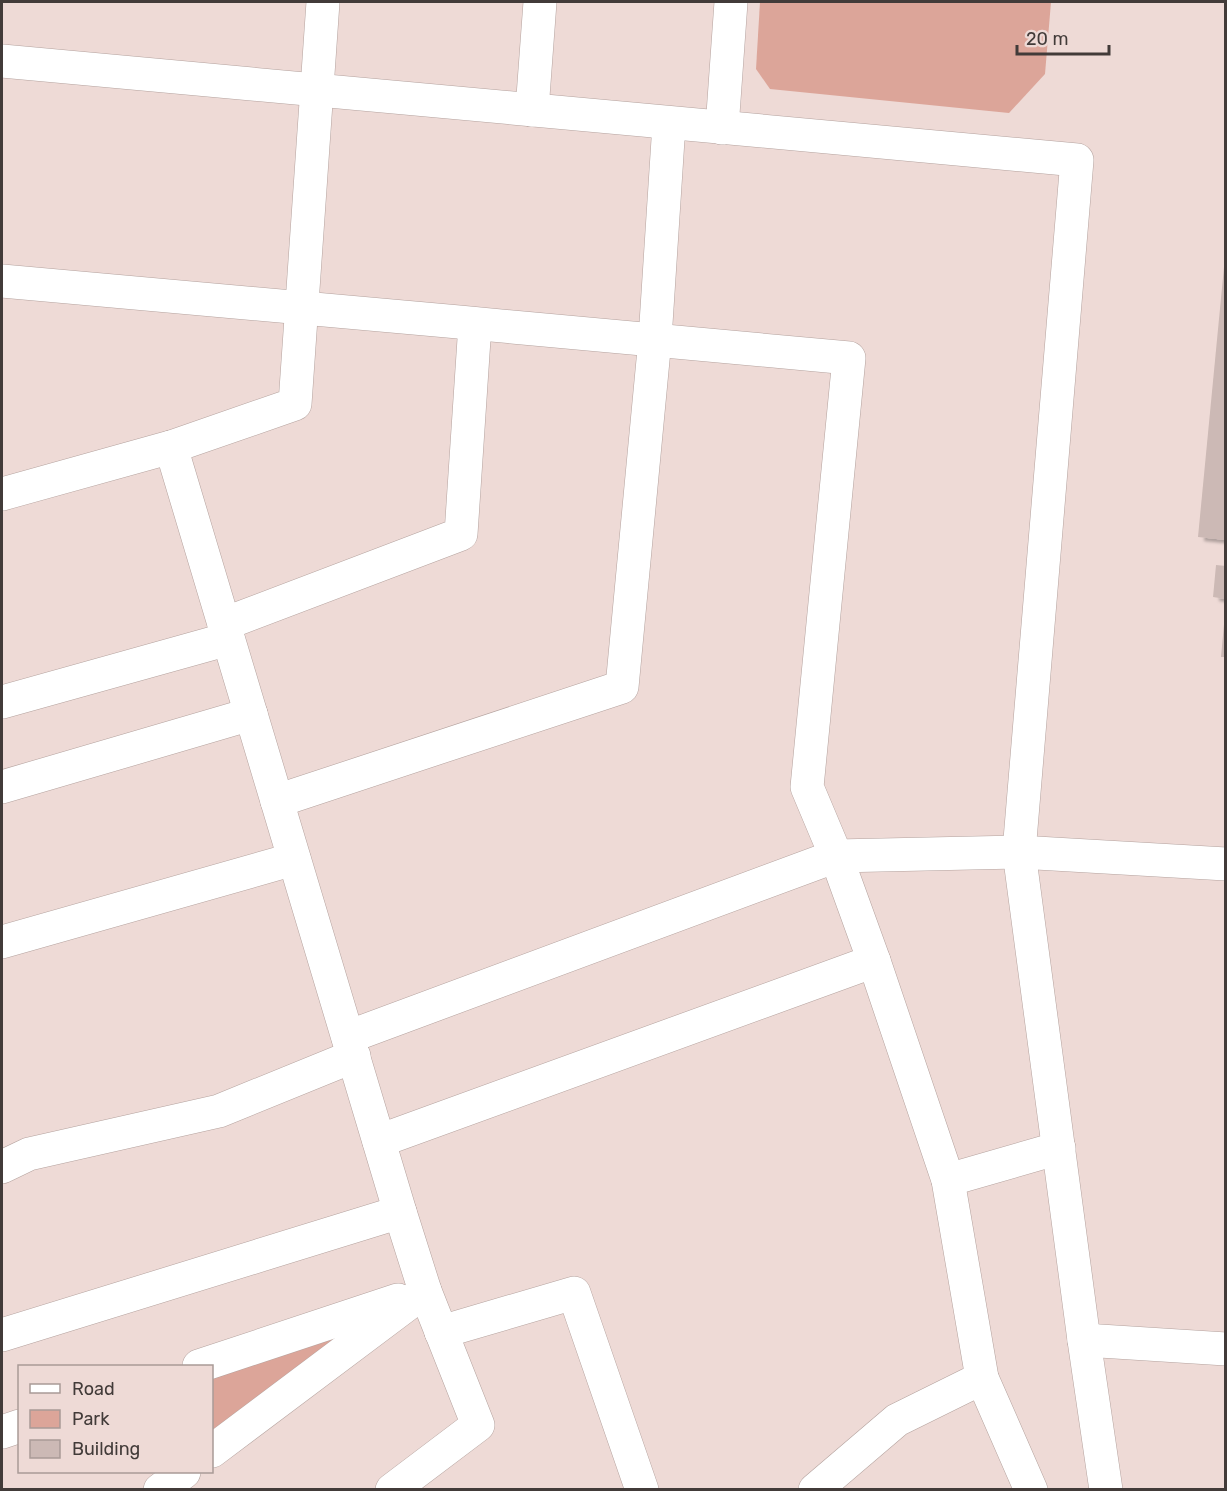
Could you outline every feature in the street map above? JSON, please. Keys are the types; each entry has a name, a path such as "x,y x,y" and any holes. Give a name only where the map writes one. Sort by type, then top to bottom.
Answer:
{"street":[{"path":"2,494 171,447 295,404 323,2"},
{"path":"532,110 540,2"},
{"path":"722,128 731,2"},
{"path":"2,61 317,88 669,124 1077,160 1019,852 1106,1490"},
{"path":"277,801 622,687 654,339 669,124"},
{"path":"2,281 849,358 807,787 836,856 874,961 948,1180 982,1378 1031,1490"},
{"path":"2,702 226,631 461,534 475,324"},
{"path":"171,447 400,1212 425,1291 478,1425 392,1490"},
{"path":"2,787 251,714"},
{"path":"2,1167 29,1154 219,1111 351,1047 836,856 1019,852 1226,864"},
{"path":"2,942 294,859"},
{"path":"379,1141 874,961"},
{"path":"948,1180 1059,1148"},
{"path":"2,1335 400,1212"},
{"path":"202,1365 425,1291"},
{"path":"213,1450 425,1291"},
{"path":"441,1332 574,1293 642,1490"},
{"path":"1084,1340 1226,1349"},
{"path":"815,1490 897,1420 982,1378"},
{"path":"2,1432 18,1427"},
{"path":"160,1490 183,1473"}],"green space":[{"path":"760,2 1051,2 1045,74 1009,113 770,89 756,69"},
{"path":"376,1317 213,1436 213,1373"}],"building":[{"path":"1224,267 1226,267 1226,540 1198,537"},
{"path":"1216,565 1226,566 1226,599 1213,597"},
{"path":"1224,624 1226,624 1226,657 1221,657"}]}
